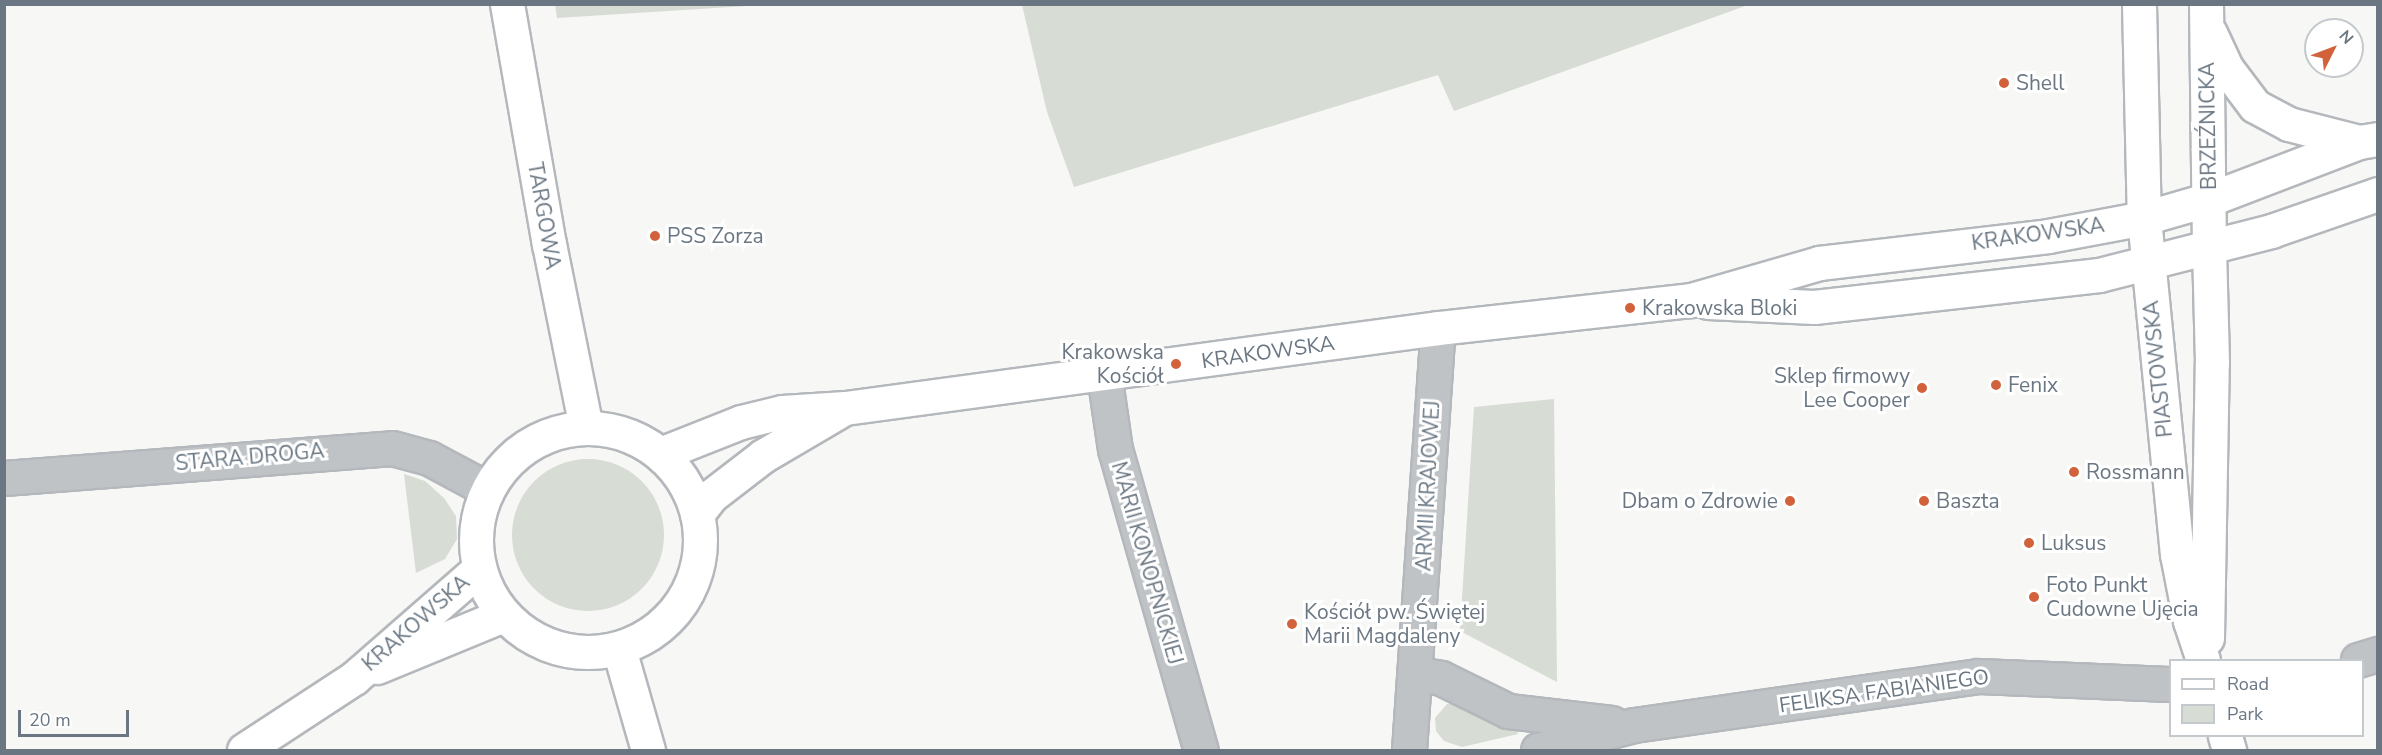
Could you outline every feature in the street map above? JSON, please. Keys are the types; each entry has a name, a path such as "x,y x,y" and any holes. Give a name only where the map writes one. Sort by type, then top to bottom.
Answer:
{"main road":[{"name":"TARGOWA","path":"507,4 549,244 586,428"},
{"path":"2139,4 2144,218"},
{"path":"2206,15 2227,69 2255,106 2289,124 2368,140"},
{"name":"BRZEŹNICKA","path":"2206,15 2209,248"},
{"name":"KRAKOWSKA","path":"660,454 741,422 782,412 845,408 1438,328 1691,300 1819,263 2048,236 2144,218 2210,199 2368,140"},
{"name":"KRAKOWSKA","path":"1691,300 1736,306 1814,307 2055,282 2209,248 2271,231 2378,194"},
{"name":"PIASTOWSKA","path":"2144,218 2177,554 2190,621 2205,659"},
{"name":"PIASTOWSKA","path":"2205,659 2212,362 2209,248"},
{"name":"KRAKOWSKA","path":"697,514 711,496 763,456 845,408"},
{"path":"586,428 613,430 660,454 689,491 697,514 700,542 697,570 686,597 668,620 646,637 620,649 588,653 556,649 527,636 503,615 488,594 479,569 475,541 487,489 507,461 530,443 557,432 586,428"},
{"name":"KRAKOWSKA","path":"244,750 354,678 479,569"},
{"name":"KRAKOWSKA","path":"354,678 503,615"},
{"path":"620,649 648,750"}],"street":[{"name":"ARMII KRAJOWEJ","path":"1408,750 1417,674 1438,328"},
{"name":"MARII KONOPNICKIEJ","path":"1104,374 1114,449 1201,750"},
{"name":"STARA DROGA","path":"4,478 392,448 429,458 487,489"},
{"path":"2361,659 2378,654"},
{"name":"FELIKSA FABIANIEGO","path":"1417,674 1441,678 1508,711 1529,716 1634,725"},
{"name":"FELIKSA FABIANIEGO","path":"1538,750 1634,725 1978,676 2169,684"}],"green space":[{"path":"555,4 763,4 763,5 557,18"},
{"path":"1022,4 1748,5 1454,111 1438,75 1074,187 1047,112"},
{"path":"1554,399 1557,682 1460,631 1474,407"},
{"path":"588,459 617,465 642,481 658,506 664,535 658,564 642,589 617,605 588,611 559,605 534,589 518,564 512,535 518,506 534,481 559,465"},
{"path":"404,474 425,481 444,498 456,516 457,539 445,559 416,573"},
{"path":"1447,704 1458,704 1515,726 1518,734 1462,747 1444,741 1436,731 1435,718"}],"place":[{"name":"Shell","path":"2004,83"},
{"name":"PSS Zorza","path":"655,236"},
{"name":"Krakowska Bloki","path":"1630,308"},
{"name":"Krakowska Kościół","path":"1176,364"},
{"name":"Fenix","path":"1996,385"},
{"name":"Sklep firmowy Lee Cooper","path":"1922,388"},
{"name":"Rossmann","path":"2074,472"},
{"name":"Dbam o Zdrowie","path":"1790,501"},
{"name":"Baszta","path":"1924,501"},
{"name":"Luksus","path":"2029,543"},
{"name":"Foto Punkt Cudowne Ujęcia","path":"2034,597"},
{"name":"Kościół pw. Świętej Marii Magdaleny","path":"1292,624"}]}
